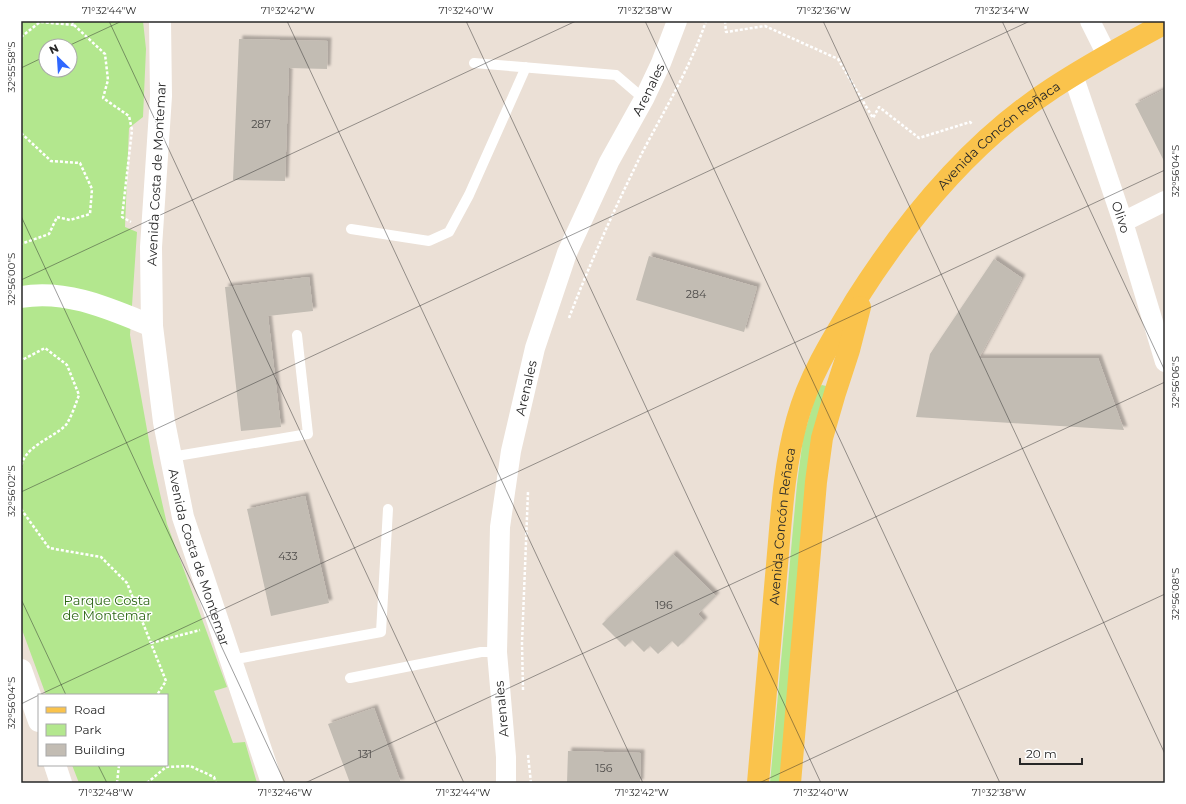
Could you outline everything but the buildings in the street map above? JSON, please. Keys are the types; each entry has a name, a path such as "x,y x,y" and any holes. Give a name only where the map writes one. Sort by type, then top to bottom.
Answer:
{"main road":[{"name":"Avenida Concón Reñaca","path":"758,783 780,524 791,445 797,418 816,370 827,348 865,286 908,225 934,192 962,162 992,134 1031,103 1073,75 1165,23"},
{"name":"Avenida Concón Reñaca","path":"790,783 816,482 822,438 849,350 865,286"}],"street":[{"name":"Avenida Costa de Montemar","path":"160,21 161,96 151,247 152,326 164,422 183,518 272,783"},
{"name":"Arenales","path":"506,783 506,757 497,652 500,527 511,451 535,348 567,252 608,162 644,99 661,63 677,21"},
{"path":"1090,21 1107,55"},
{"name":"Olivo","path":"1073,75 1123,222 1165,362"},
{"path":"1123,222 1165,201"},
{"path":"21,297 51,295 76,298 111,309 152,326"},
{"path":"21,670 38,718"},
{"path":"55,766 61,783"}],"lane":[{"path":"474,63 616,75 644,99"},
{"path":"351,229 429,241 449,232 469,194 526,67"},
{"path":"171,457 308,434 297,334"},
{"path":"231,660 381,632 388,509"},
{"path":"350,678 481,652 497,652"}],"path":[{"path":"72,21 74,25 105,54 108,80 103,98 129,116 132,130 122,217 134,224"},
{"path":"567,322 614,211 686,69 706,21"},
{"path":"725,21 726,32 765,26 838,59 873,118 879,107 918,138 970,122 992,134"},
{"path":"21,37 40,22 74,25"},
{"path":"21,133 51,161 80,163 92,189 90,214 70,220 57,217 49,234 21,244"},
{"path":"21,357 22,360 45,348 67,365 79,395 66,425 33,448 21,463 21,468"},
{"path":"523,698 522,644 528,486"},
{"path":"21,509 49,548 101,557 127,582 166,681 158,694"},
{"path":"151,643 219,624"},
{"path":"528,752 531,783"},
{"path":"117,783 119,766"},
{"path":"147,783 166,767 190,766 214,777 216,783"}],"green space":[{"name":"Parque Costa de Montemar","path":"21,21 143,21 146,49 143,117 129,128 125,227 137,232 130,335 153,463 167,524 227,687 214,691 233,743 245,742 257,783 79,783 72,766 168,766 168,694 46,694 21,627"},
{"path":"822,385 826,386 781,783 770,783 797,484 803,438 818,387"}]}
